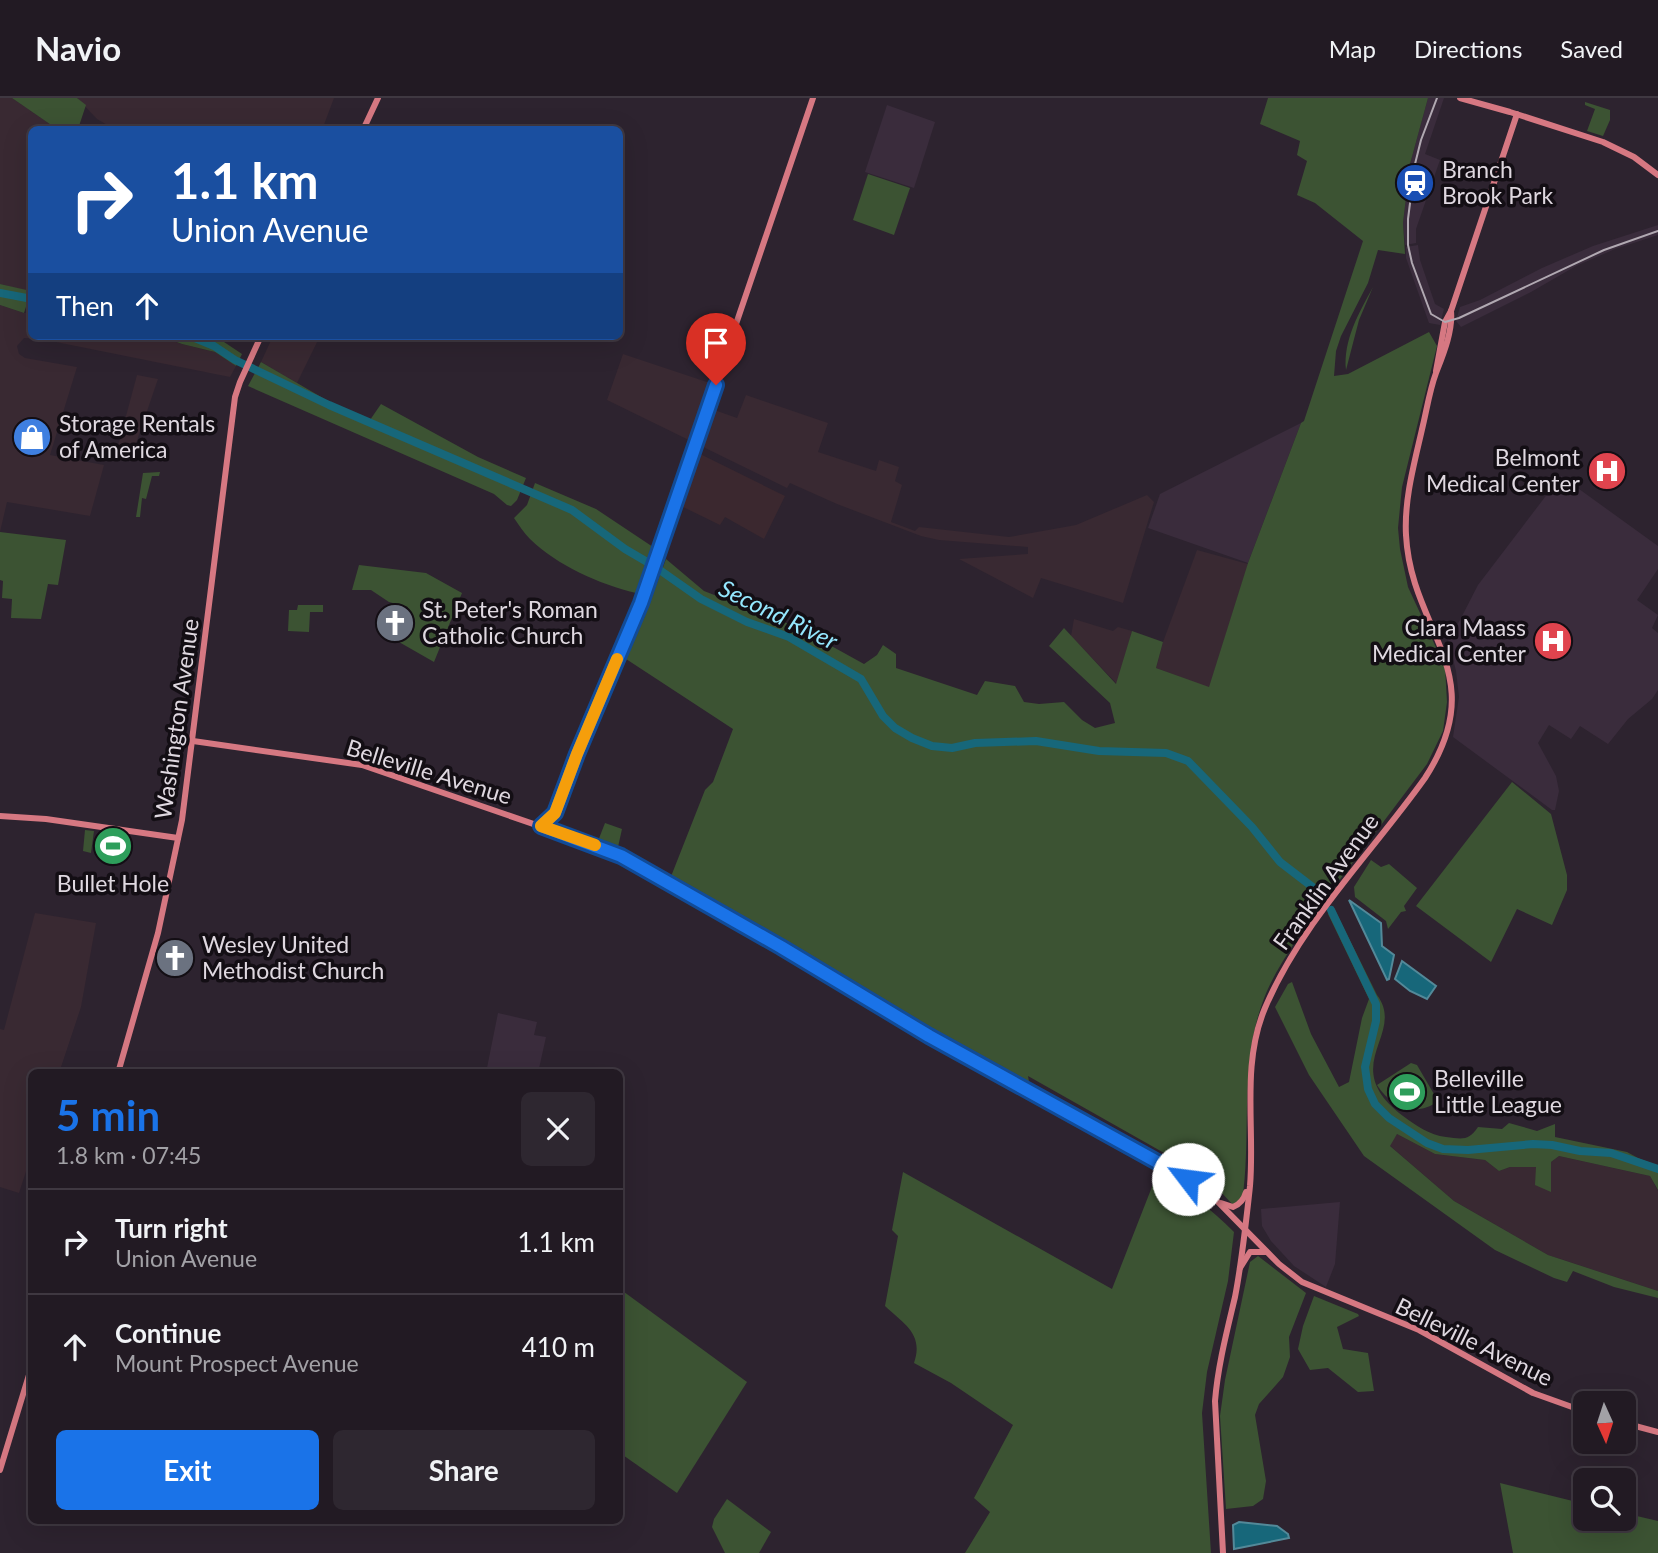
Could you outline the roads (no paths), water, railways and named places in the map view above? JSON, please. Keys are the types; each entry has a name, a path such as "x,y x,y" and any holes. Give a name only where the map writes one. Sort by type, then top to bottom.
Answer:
{"main road":[{"path":"365,126 378,98"},
{"path":"541,826 555,813 641,603 813,98"},
{"path":"1460,98 1517,114 1625,152 1658,175"},
{"name":"Franklin Avenue","path":"1223,1553 1215,1401 1240,1268 1250,1187 1250,1071 1264,1010 1292,955 1322,911 1425,778 1435,762 1450,724 1452,694 1448,666 1414,580 1406,536 1409,489 1436,374 1435,365 1445,322 1517,114"},
{"name":"Washington Avenue","path":"119,1069 155,944 178,838 193,741 235,397 259,340"},
{"name":"Belleville Avenue","path":"193,741 355,763 621,856 781,947 929,1036 1188,1179 1216,1200 1291,1274 1314,1289 1419,1330 1521,1387 1573,1407"},
{"path":"0,816 46,819 178,838"},
{"path":"1216,1200 1233,1207 1238,1205 1250,1187"},
{"path":"1240,1268 1250,1252 1268,1253"},
{"path":"0,1470 28,1378"},
{"path":"1636,1426 1658,1432"}],"water":[{"path":"1349,900 1381,923 1382,946 1394,955 1387,980"},
{"path":"1402,961 1436,986 1427,999 1410,991 1395,979"},
{"path":"1239,1522 1277,1526 1288,1534 1289,1538 1234,1549 1233,1525"}],"waterway":[{"name":"Second River","path":"0,293 28,298"},
{"name":"Second River","path":"200,340 329,405 572,510 701,599 747,622 789,637 861,679 883,716 895,728 912,738 932,746 952,748 975,743 1036,741 1099,751 1166,753 1188,761 1252,827 1280,862 1323,895"},
{"name":"Second River","path":"1331,910 1376,1004 1376,1021 1365,1067 1368,1089 1375,1104 1389,1118 1427,1143 1443,1149 1552,1145 1580,1151 1611,1153 1658,1169"}],"tram line":[{"path":"1437,98 1415,164 1408,219 1408,245 1412,263 1431,314 1445,322 1459,318 1604,250 1658,231"}],"place":[{"name":"Branch Brook Park","path":"1415,183"},
{"name":"Storage Rentals of America","path":"32,437"},
{"name":"Belmont Medical Center","path":"1607,471"},
{"name":"St. Peter's Roman Catholic Church","path":"395,623"},
{"name":"Clara Maass Medical Center","path":"1553,641"},
{"name":"Bullet Hole","path":"113,846"},
{"name":"Wesley United Methodist Church","path":"175,958"},
{"name":"Belleville Little League","path":"1407,1092"}]}
